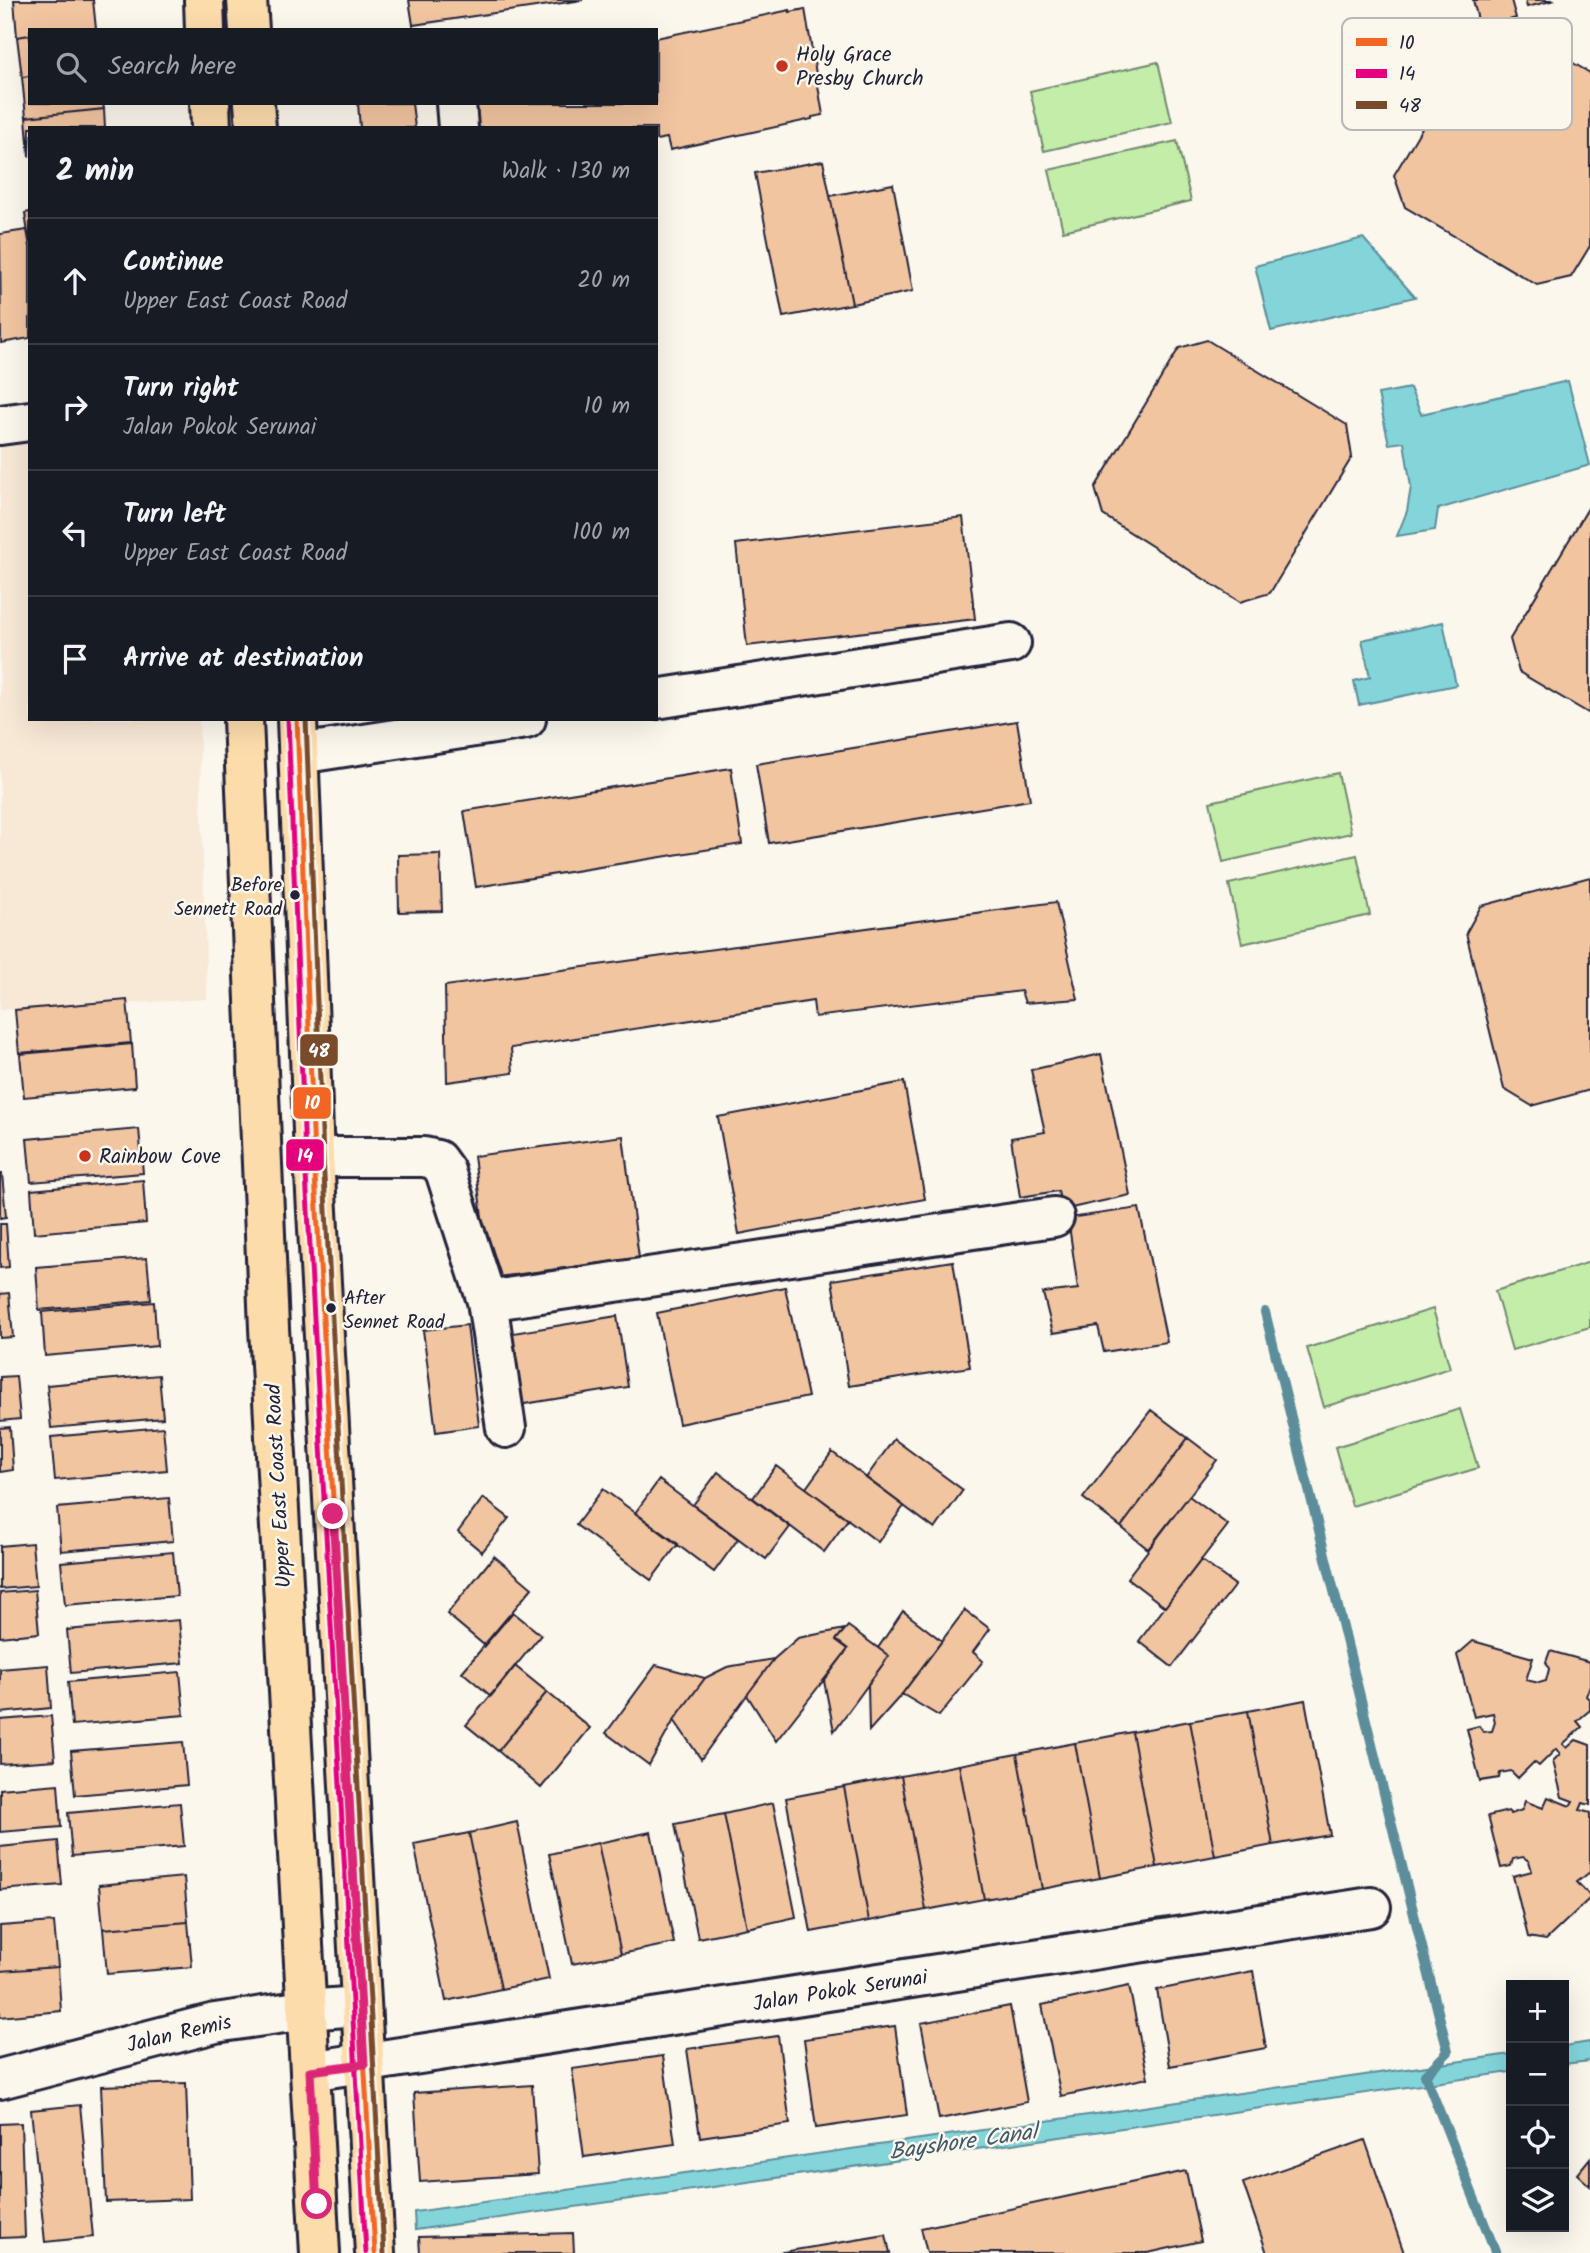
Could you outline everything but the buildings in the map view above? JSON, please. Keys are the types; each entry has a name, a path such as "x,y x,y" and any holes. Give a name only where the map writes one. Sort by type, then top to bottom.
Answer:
{"main road":[{"path":"204,0 205,28"},
{"path":"247,0 249,28"},
{"path":"210,105 211,126"},
{"path":"254,105 256,126"},
{"name":"Upper East Coast Road","path":"243,721 269,1314 320,2253"},
{"path":"298,736 314,1157 375,2253"}],"street":[{"path":"456,105 458,126"},
{"path":"0,425 28,421"},
{"path":"658,699 1011,643"},
{"path":"298,736 499,721"},
{"path":"314,1157 424,1157 437,1160 445,1171 487,1301 506,1429"},
{"path":"487,1301 1054,1217"},
{"name":"Jalan Pokok Serunai","path":"310,2071 1371,1907"},
{"name":"Jalan Remis","path":"0,2079 215,2023 306,2010 360,2006"}],"shaded area":[{"path":"28,442 28,721 199,721 207,999 0,1010 0,446"}],"green space":[{"path":"1158,62 1172,122 1044,151 1030,91"},
{"path":"1177,141 1191,201 1063,231 1049,170"},
{"path":"1338,773 1351,833 1223,862 1210,802"},
{"path":"1357,855 1370,915 1242,944 1229,884"},
{"path":"1590,1262 1590,1327 1512,1350 1495,1291"},
{"path":"1433,1309 1450,1368 1324,1407 1307,1348"},
{"path":"1460,1409 1478,1468 1352,1506 1335,1447"}],"water":[{"path":"1363,238 1415,297 1271,331 1255,266"},
{"path":"1568,381 1590,465 1438,509 1435,530 1397,536 1407,511 1411,487 1404,442 1389,444 1378,394 1410,388 1421,414"},
{"path":"1443,622 1456,685 1359,705 1354,681 1370,677 1362,640"},
{"path":"1590,2042 1590,2061 1569,2063 1569,2045"},
{"name":"Bayshore Canal","path":"1506,2055 1506,2073 415,2230 414,2212"}],"waterway":[{"path":"1265,1312 1448,2052 1425,2075 1496,2253"}],"transit line":[{"name":"14","path":"288,721 305,1157 366,2253"},
{"name":"10","path":"297,721 314,1157 375,2253"},
{"name":"48","path":"306,721 323,1157 384,2253"}],"place":[{"name":"Holy Grace Presby Church","path":"782,66"},
{"name":"Before Sennett Road","path":"295,895"},
{"name":"Rainbow Cove","path":"85,1156"},
{"name":"After Sennet Road","path":"331,1308"}],"route":[{"path":"317,2204 310,2071 364,2064 333,1514"}]}
